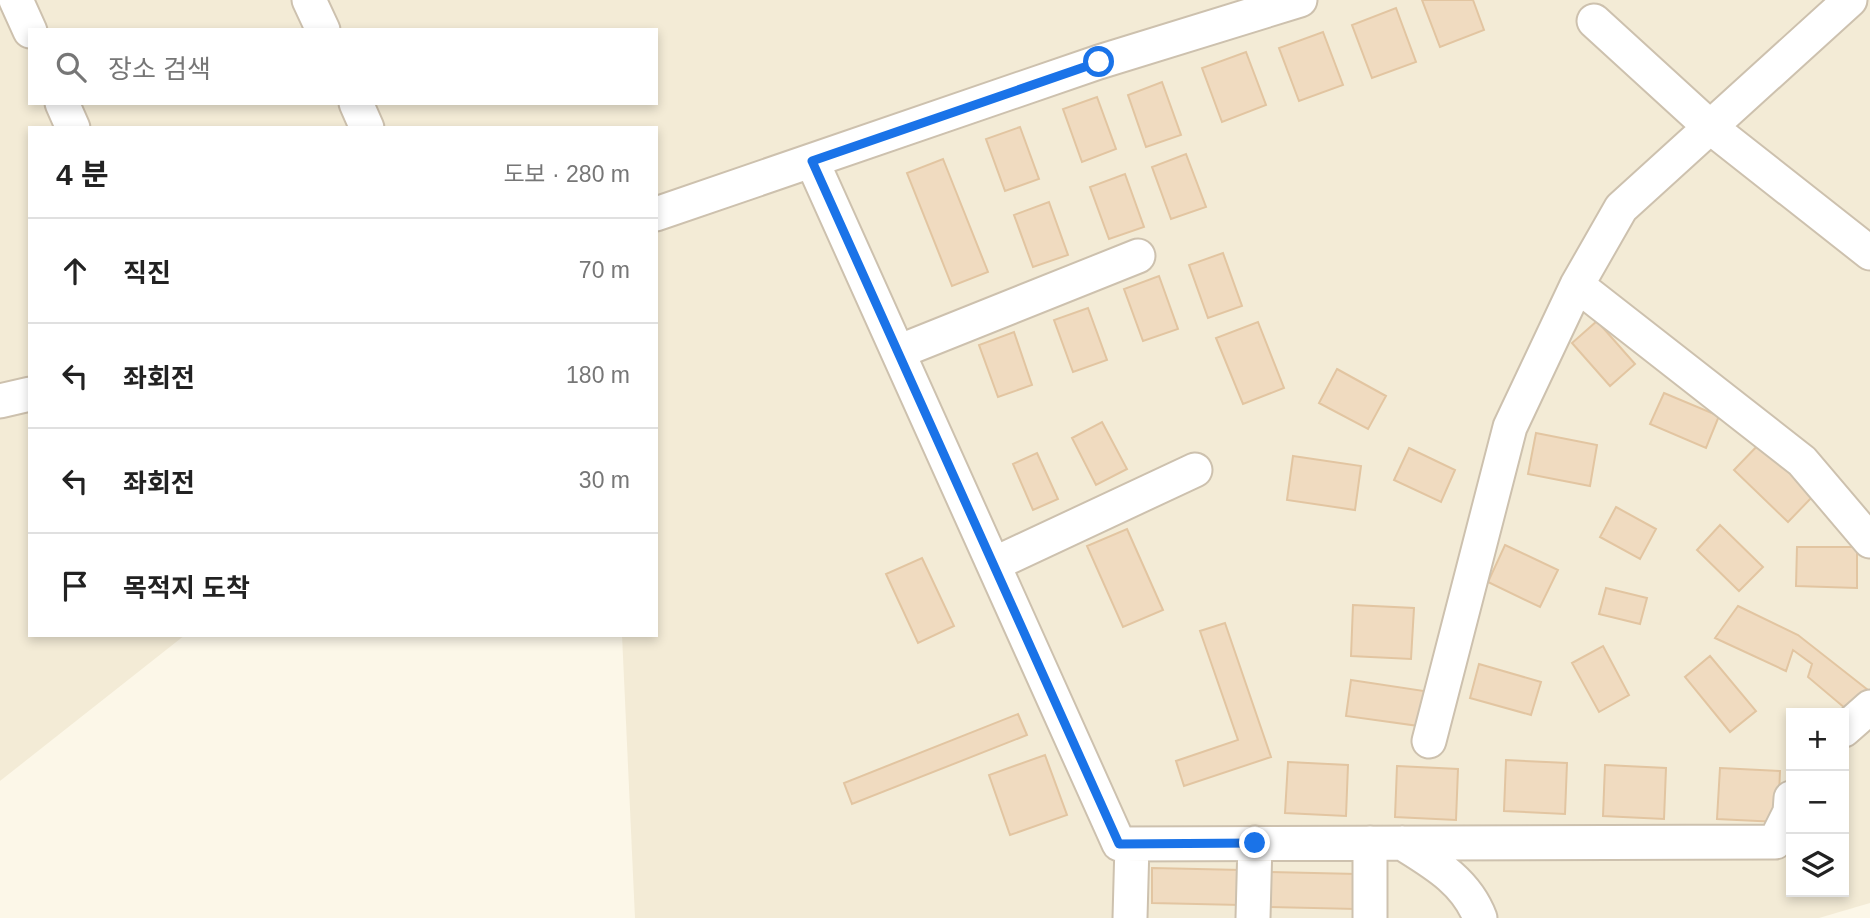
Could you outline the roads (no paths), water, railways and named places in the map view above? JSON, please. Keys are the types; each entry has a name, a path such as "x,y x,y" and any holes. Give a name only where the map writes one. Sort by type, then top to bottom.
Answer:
{"street":[{"path":"16,0 28,28"},
{"path":"309,0 322,28"},
{"path":"658,213 1099,62 1300,0"},
{"path":"1429,741 1510,427 1577,285 1621,208 1850,0"},
{"path":"1594,20 1710,128 1870,253"},
{"path":"63,105 72,126"},
{"path":"357,105 367,126"},
{"path":"812,161 1119,844 1775,842 1786,820"},
{"path":"898,352 1138,256"},
{"path":"1577,285 1802,461 1870,541"},
{"path":"0,401 28,394"},
{"path":"994,564 1195,470"},
{"path":"1849,726 1870,707"},
{"path":"1254,918 1255,843"},
{"path":"1370,918 1386,843"},
{"path":"1386,843 1447,871 1475,904 1480,918"},
{"path":"1130,918 1132,844"}]}
